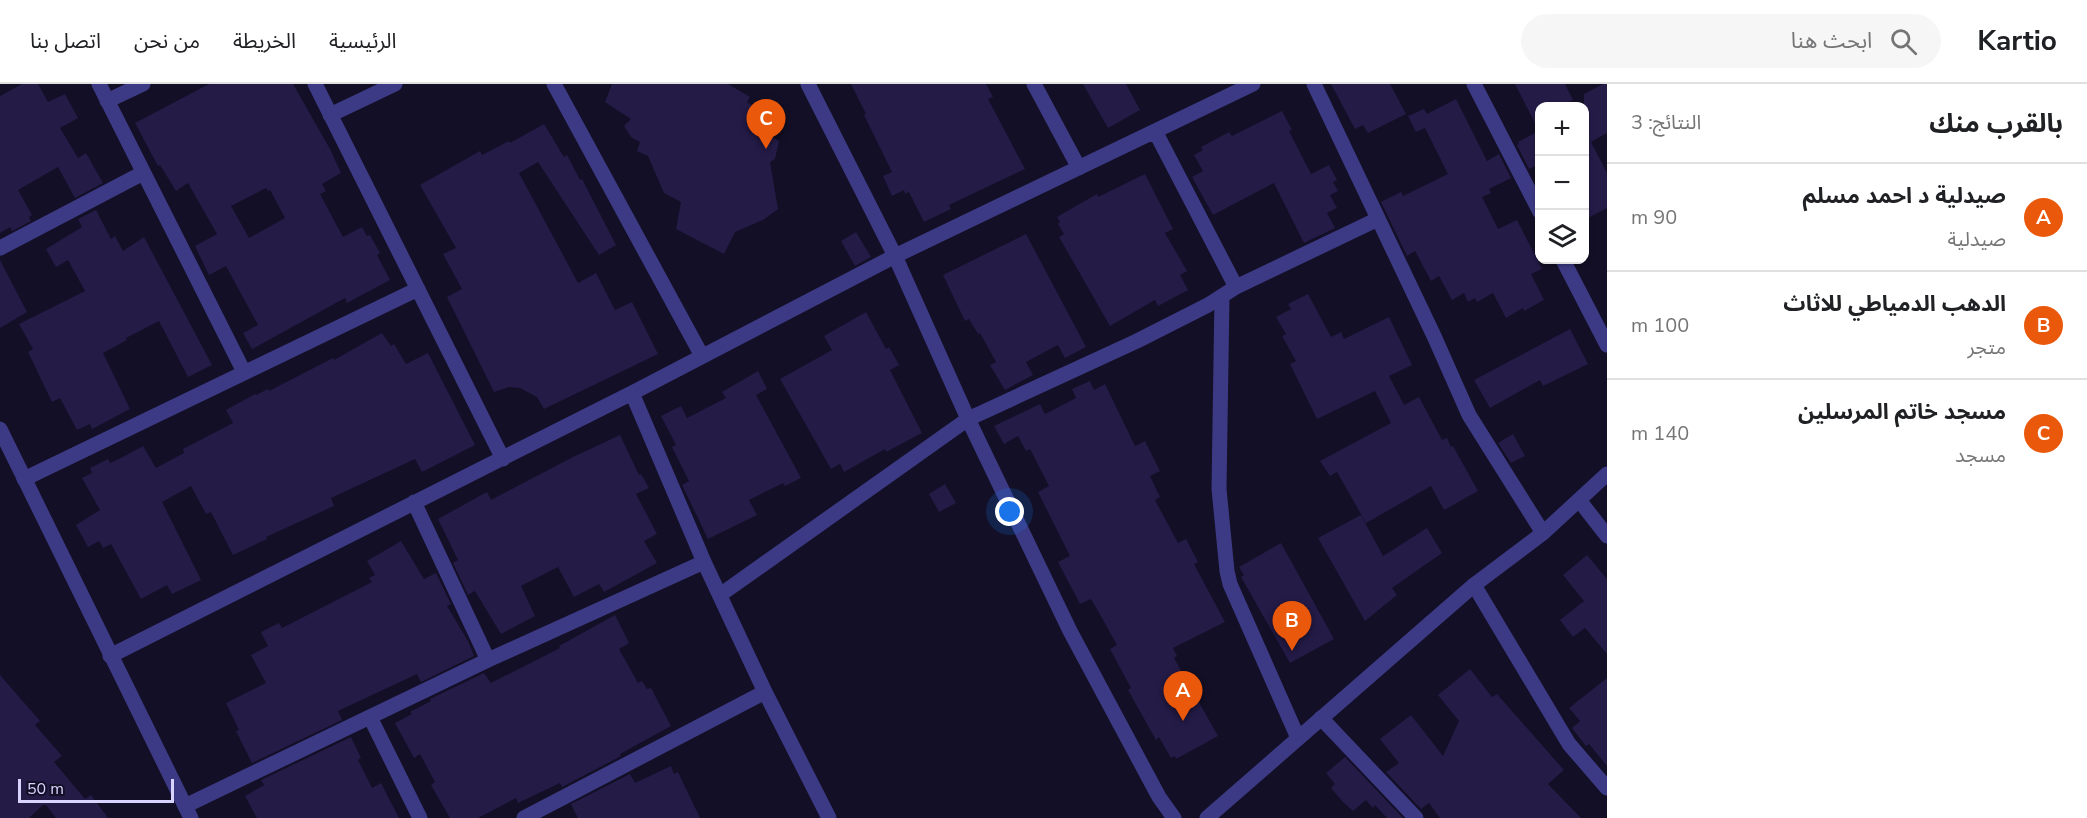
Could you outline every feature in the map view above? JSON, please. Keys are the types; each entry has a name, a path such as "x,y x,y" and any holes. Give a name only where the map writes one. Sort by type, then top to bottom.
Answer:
{"street":[{"path":"99,84 244,372"},
{"path":"107,101 143,84"},
{"path":"315,84 503,459"},
{"path":"330,115 395,84"},
{"path":"554,84 702,356"},
{"path":"808,84 895,256 968,419 1070,632 1159,796 1174,818"},
{"path":"1034,84 1079,168"},
{"path":"110,656 503,459 895,256 1253,84"},
{"path":"1314,84 1434,336 1469,415 1543,533"},
{"path":"1474,84 1538,210"},
{"path":"1155,131 1236,287"},
{"path":"0,248 142,173"},
{"path":"720,595 968,419 1137,340 1236,287 1378,219"},
{"path":"1565,264 1607,345"},
{"path":"24,478 418,289"},
{"path":"1222,296 1219,489 1227,571 1230,584 1298,738"},
{"path":"632,393 704,562 765,692 829,818"},
{"path":"0,429 188,812 370,717 488,660 704,562"},
{"path":"1208,818 1474,585 1543,533 1607,474"},
{"path":"1579,500 1607,536"},
{"path":"414,502 488,660"},
{"path":"1474,585 1569,744 1607,788"},
{"path":"524,818 765,692"},
{"path":"370,717 420,818"},
{"path":"1321,718 1416,818"}],"building":[{"path":"22,84 38,84 48,102 65,94 78,118 60,128 78,158 86,153 103,183 75,198 58,167 18,190 32,215 29,217 31,221 12,231 10,227 0,233 0,96"},
{"path":"209,84 293,84 341,173 322,184 326,191 320,194 343,237 362,227 367,236 370,235 380,253 377,255 390,280 347,303 345,298 252,349 243,333 258,325 226,266 209,275 195,246 217,234 188,183 176,191 160,165 158,166 135,123","holes":["266,188 270,190 285,218 249,238 231,206"]},
{"path":"612,84 728,84 750,97 747,102 768,114 761,130 779,141 775,159 770,162 778,209 763,220 735,232 724,254 676,229 681,202 664,193 648,156 637,151 640,142 631,137 624,126 631,119 605,102"},
{"path":"851,84 986,84 993,97 988,99 1025,169 949,205 951,209 924,222 909,192 905,194 904,190 892,196 883,176 892,172"},
{"path":"1083,84 1126,84 1140,110 1108,128"},
{"path":"1331,84 1390,84 1406,114 1368,133 1363,125 1355,129"},
{"path":"1515,84 1565,84 1573,100 1535,102 1535,123"},
{"path":"1607,84 1607,133 1591,142 1607,173 1607,208 1589,217 1589,102 1584,102 1584,94"},
{"path":"1456,99 1487,161 1499,154 1511,178 1489,189 1491,193 1482,197 1498,229 1517,220 1535,255 1535,264 1539,264 1542,269 1531,274 1544,300 1506,318 1493,293 1477,302 1475,298 1468,302 1464,293 1452,300 1439,276 1431,281 1415,251 1407,256 1381,202 1401,192 1403,196 1448,174 1425,128 1416,132 1408,116 1424,109 1427,114"},
{"path":"1282,111 1292,130 1289,131 1311,174 1329,165 1337,180 1333,182 1338,191 1330,195 1337,208 1327,213 1335,228 1304,243 1274,183 1213,215 1192,177 1203,171 1194,155 1203,150 1201,147 1229,132 1232,136"},
{"path":"544,124 564,157 567,155 580,180 582,179 616,245 599,255 538,162 519,173 578,283 596,273 615,310 632,302 658,354 544,409 537,397 520,388 509,387 494,392 447,297 462,289 443,254 456,248 420,185 480,151 482,155"},
{"path":"1535,133 1535,166 1529,169 1517,145 1518,142"},
{"path":"1145,174 1173,229 1165,233 1187,271 1180,275 1188,290 1158,306 1155,300 1110,326 1059,237 1064,234 1057,217 1097,194 1098,197"},
{"path":"96,210 111,239 115,236 123,251 144,237 212,365 188,377 159,321 103,353 130,409 92,429 90,424 77,430 60,398 52,402 28,352 33,349 19,324 85,291 68,260 56,267 46,249 82,227 78,219"},
{"path":"856,232 871,257 855,266 841,241"},
{"path":"1026,234 1086,347 1065,358 1058,345 1026,362 1033,375 1005,390 990,365 996,362 980,333 978,334 969,319 965,321 943,275"},
{"path":"0,260 27,312 0,328"},
{"path":"1308,294 1331,337 1341,332 1344,339 1389,317 1412,365 1389,376 1404,405 1419,397 1442,440 1447,438 1451,447 1453,446 1478,491 1444,510 1431,486 1366,523 1337,472 1330,476 1320,461 1391,423 1375,391 1317,419 1290,364 1296,361 1282,336 1286,334 1276,317 1291,309 1288,304"},
{"path":"866,312 886,349 889,347 899,365 890,370 922,433 886,452 885,449 844,472 840,464 831,469 780,379 832,350 824,336"},
{"path":"1570,329 1588,364 1543,386 1540,380 1490,408 1474,380"},
{"path":"382,333 391,346 394,344 406,364 428,353 475,445 422,472 415,459 331,498 334,506 233,555 211,512 206,514 191,486 162,502 201,580 172,594 167,585 141,599 111,544 103,548 99,541 88,547 76,525 100,510 82,478 92,473 90,468 108,459 110,463 143,446 156,468 184,453 183,449 233,423 226,410 255,394 268,389 269,391 333,358 334,360"},
{"path":"758,371 767,389 756,395 801,478 785,486 783,483 749,500 757,515 708,539 682,485 689,481 672,447 676,445 661,416 681,406 687,418 726,398 722,392"},
{"path":"1090,381 1094,390 1105,384 1135,446 1145,441 1160,471 1150,476 1160,497 1155,500 1178,543 1186,539 1198,562 1194,564 1225,622 1173,648 1177,656 1174,658 1218,736 1176,759 1175,756 1171,758 1159,737 1156,740 1128,690 1131,688 1110,649 1117,645 1091,599 1080,604 1058,562 1070,556 1038,492 1049,486 1030,449 1026,451 1018,436 1004,444 994,426 1040,404 1045,414 1076,398 1072,389"},
{"path":"1513,434 1525,456 1511,463 1498,443"},
{"path":"620,435 639,475 641,474 649,488 636,494 657,534 644,541 657,563 604,592 599,584 574,597 558,567 521,586 535,616 501,634 475,591 468,595 453,563 458,560 438,519 487,492 491,500"},
{"path":"945,484 956,503 939,512 929,494"},
{"path":"1361,515 1383,556 1427,528 1442,553 1392,588 1397,595 1365,621 1318,538"},
{"path":"401,541 424,579 436,573 451,604 447,606 468,641 474,656 421,682 417,674 338,711 342,720 252,763 236,731 239,730 226,703 266,683 251,655 268,646 261,632 279,623 282,628 372,582 369,578 375,575 367,561"},
{"path":"1281,543 1334,639 1290,663 1241,577 1244,575 1239,567"},
{"path":"1587,555 1607,579 1607,654 1585,628 1573,637 1560,620 1584,601 1563,575"},
{"path":"615,615 629,643 619,649 638,683 642,681 647,689 651,688 671,726 562,787 560,783 518,803 516,798 478,818 450,818 431,785 435,782 420,754 414,758 395,723 431,701 430,699 484,673 491,683 560,648 559,646"},
{"path":"1470,669 1492,697 1497,694 1564,770 1548,784 1581,818 1440,818 1429,803 1421,809 1386,772 1399,763 1380,739 1411,715 1443,756 1459,721 1438,695"},
{"path":"0,675 40,721 35,725 62,756 54,762 85,799 91,795 108,818 56,818 46,805 43,805 29,818 0,818"},
{"path":"1607,678 1607,766 1589,744 1586,746 1572,728 1580,721 1569,708"},
{"path":"351,737 361,758 358,760 372,788 381,783 399,818 257,818 245,796 264,785 261,780"},
{"path":"1345,757 1403,818 1387,818 1375,805 1373,808 1366,800 1353,811 1342,801 1331,788 1335,784 1326,773"},
{"path":"671,766 674,774 678,772 700,818 578,818 571,804 630,774 635,783"}],"place":[{"name":"مسجد خاتم المرسلين","path":"766,149"},
{"name":"الدهب الدمياطي للاثاث","path":"1292,651"},
{"name":"صيدلية د احمد مسلم","path":"1183,721"}]}
